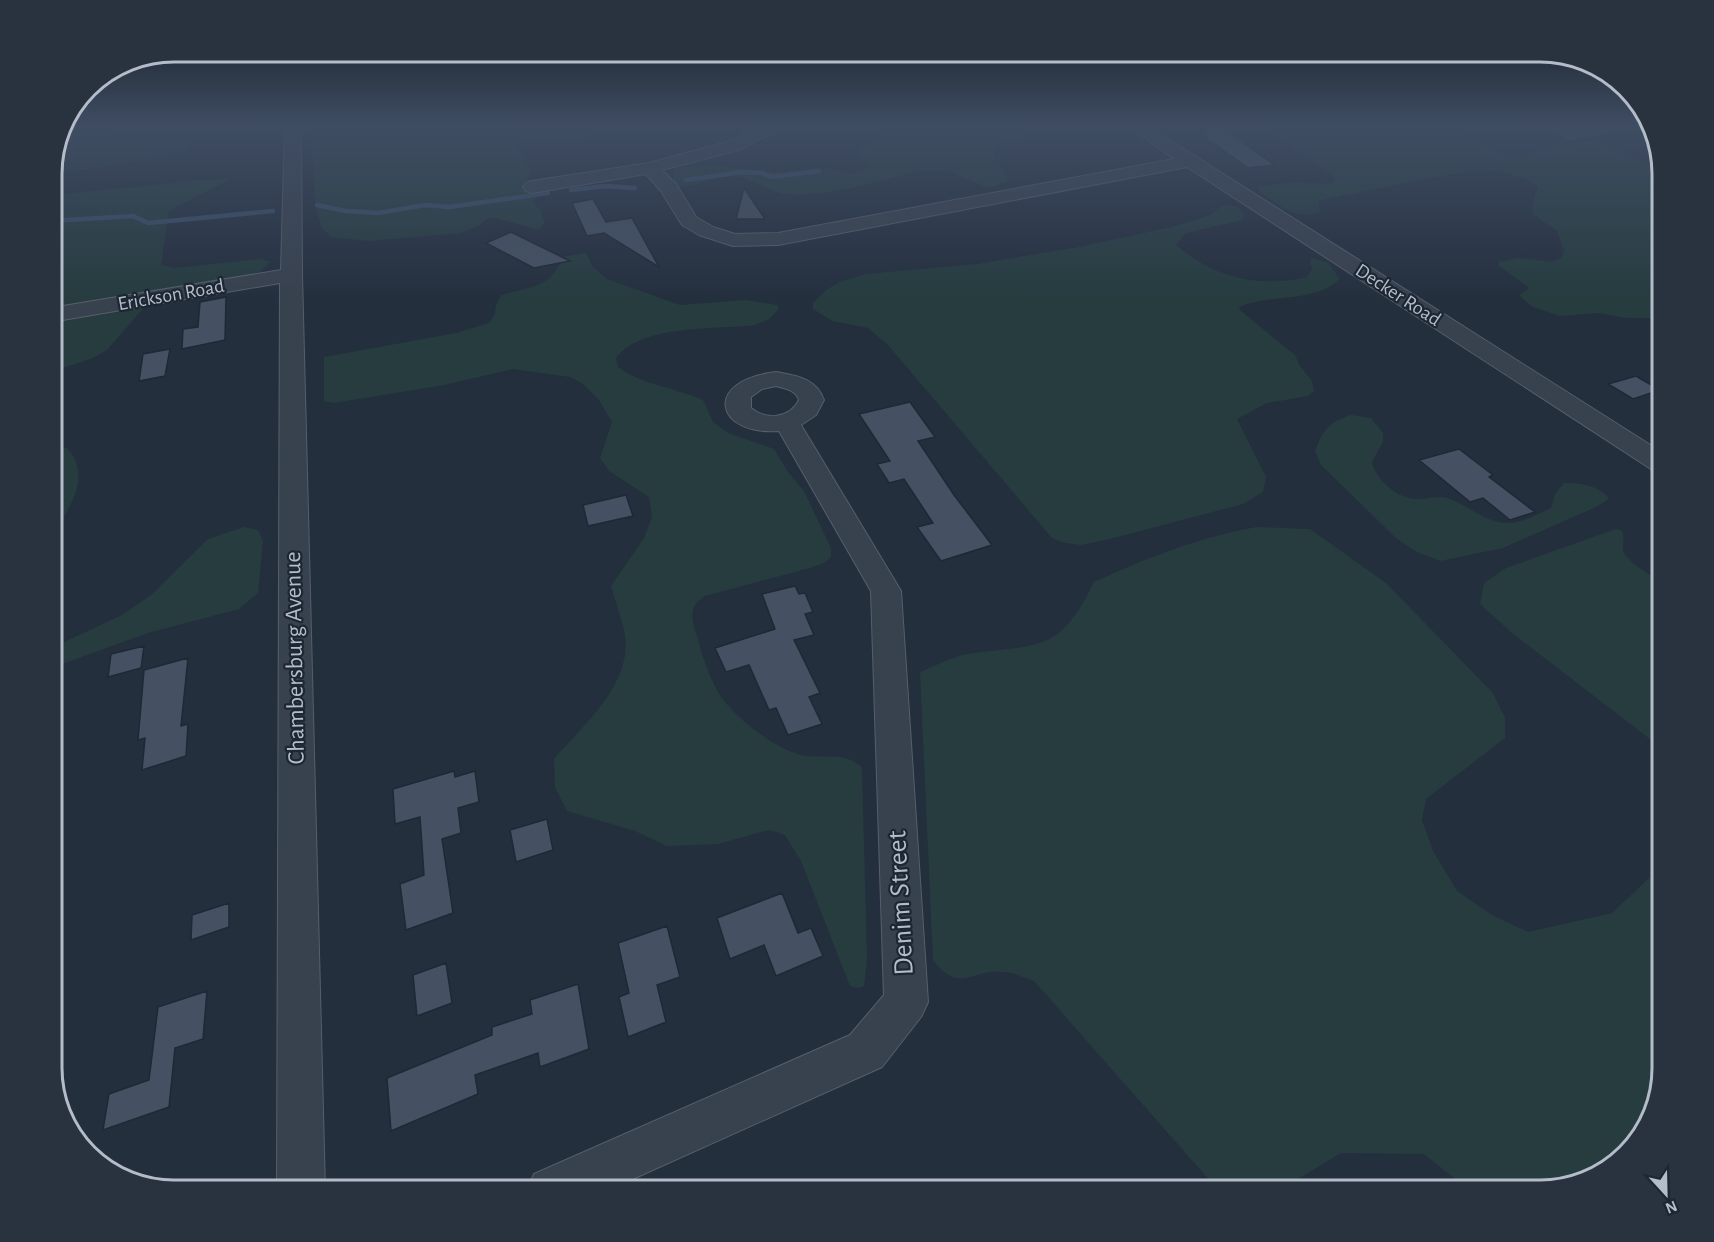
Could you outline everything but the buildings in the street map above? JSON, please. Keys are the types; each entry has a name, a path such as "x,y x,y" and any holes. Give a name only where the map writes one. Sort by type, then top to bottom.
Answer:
{"street":[{"name":"Chambersburg Avenue","path":"292,183 291,275 301,1180"},
{"path":"532,187 557,183"},
{"path":"664,183 689,221 706,231 733,240 778,239 1073,183"},
{"name":"Decker Road","path":"1223,183 1652,458"},
{"name":"Erickson Road","path":"62,313 291,275"},
{"name":"Denim Street","path":"575,1180 866,1051 906,1002 886,591 787,422"}],"green space":[{"path":"172,183 222,183 169,211 161,265 174,268 261,259 270,262 261,271 248,277 62,308 62,193"},
{"path":"314,183 525,183 524,190 536,198 534,204 539,208 545,223 538,230 496,218 487,219 478,226 461,233 369,241 332,237 322,229 315,205"},
{"path":"674,183 701,183 683,186 676,186"},
{"path":"756,183 872,183 821,193 787,194"},
{"path":"976,183 1003,183 988,188"},
{"path":"1289,183 1406,183 1326,199 1318,202 1321,212 1312,214 1289,211 1258,189 1259,186"},
{"path":"1532,183 1652,183 1652,318 1626,318 1598,313 1559,316 1531,306 1519,295 1529,288 1499,266 1498,262 1520,258 1552,262 1561,258 1564,250 1557,231 1534,215 1532,207 1538,187"},
{"path":"1223,205 1238,207 1244,214 1243,220 1186,233 1176,245 1205,265 1237,278 1271,282 1307,277 1312,269 1310,260 1313,258 1328,263 1340,279 1317,292 1265,300 1239,307 1295,355 1300,366 1312,381 1314,391 1308,396 1267,403 1237,419 1266,477 1263,492 1243,504 1110,539 1081,545 1065,543 1052,538 888,345 868,328 832,321 813,309 813,303 826,290 840,282 866,274 977,264 1079,247 1172,227 1210,215"},
{"path":"586,253 593,267 607,279 680,305 746,300 777,305 779,309 768,320 755,325 680,331 643,339 628,347 616,358 618,367 637,378 703,400 713,422 728,433 774,449 788,472 804,491 831,548 831,557 824,563 705,596 693,609 692,619 714,685 734,712 745,722 782,748 806,756 843,758 857,763 862,768 867,960 864,986 859,988 850,986 801,861 785,835 769,830 718,844 667,846 635,831 567,811 555,787 554,759 603,703 621,671 625,653 625,635 611,586 644,538 652,517 649,497 609,471 600,458 612,422 599,400 583,384 570,377 513,369 444,385 334,403 324,401 324,357 456,333 489,323 495,314 501,295 538,285 552,275 562,257"},
{"path":"138,307 143,309 107,350 93,358 62,368 62,320"},
{"path":"1351,415 1371,418 1383,433 1383,442 1372,462 1374,469 1383,482 1396,493 1404,496 1419,499 1444,497 1491,520 1507,523 1524,520 1551,508 1555,494 1564,483 1583,484 1595,488 1609,499 1596,507 1503,548 1440,561 1417,552 1396,538 1321,465 1315,451 1324,432 1332,424"},
{"path":"62,447 67,448 75,459 78,470 75,494 62,520"},
{"path":"244,527 258,530 263,541 258,593 239,609 148,633 62,664 62,643 122,615 151,595 208,539"},
{"path":"1257,527 1310,529 1386,583 1493,693 1505,718 1505,738 1426,799 1422,820 1433,851 1457,891 1492,915 1528,932 1612,913 1652,875 1652,1083 1647,1105 1634,1131 1620,1148 1603,1162 1570,1177 1555,1180 1456,1180 1424,1154 1341,1153 1296,1180 1209,1180 1034,981 1006,972 959,978 942,971 933,960 920,672 961,655 1044,642 1069,623 1094,582 1174,549"},
{"path":"1616,529 1621,530 1623,550 1626,556 1652,576 1652,741 1512,633 1480,604 1484,583 1506,568"}],"waterway":[{"path":"571,190 605,186 635,188"},
{"path":"317,205 345,211 378,213 425,205 449,207 548,193"},
{"path":"62,220 133,216 148,223 273,211"}]}
